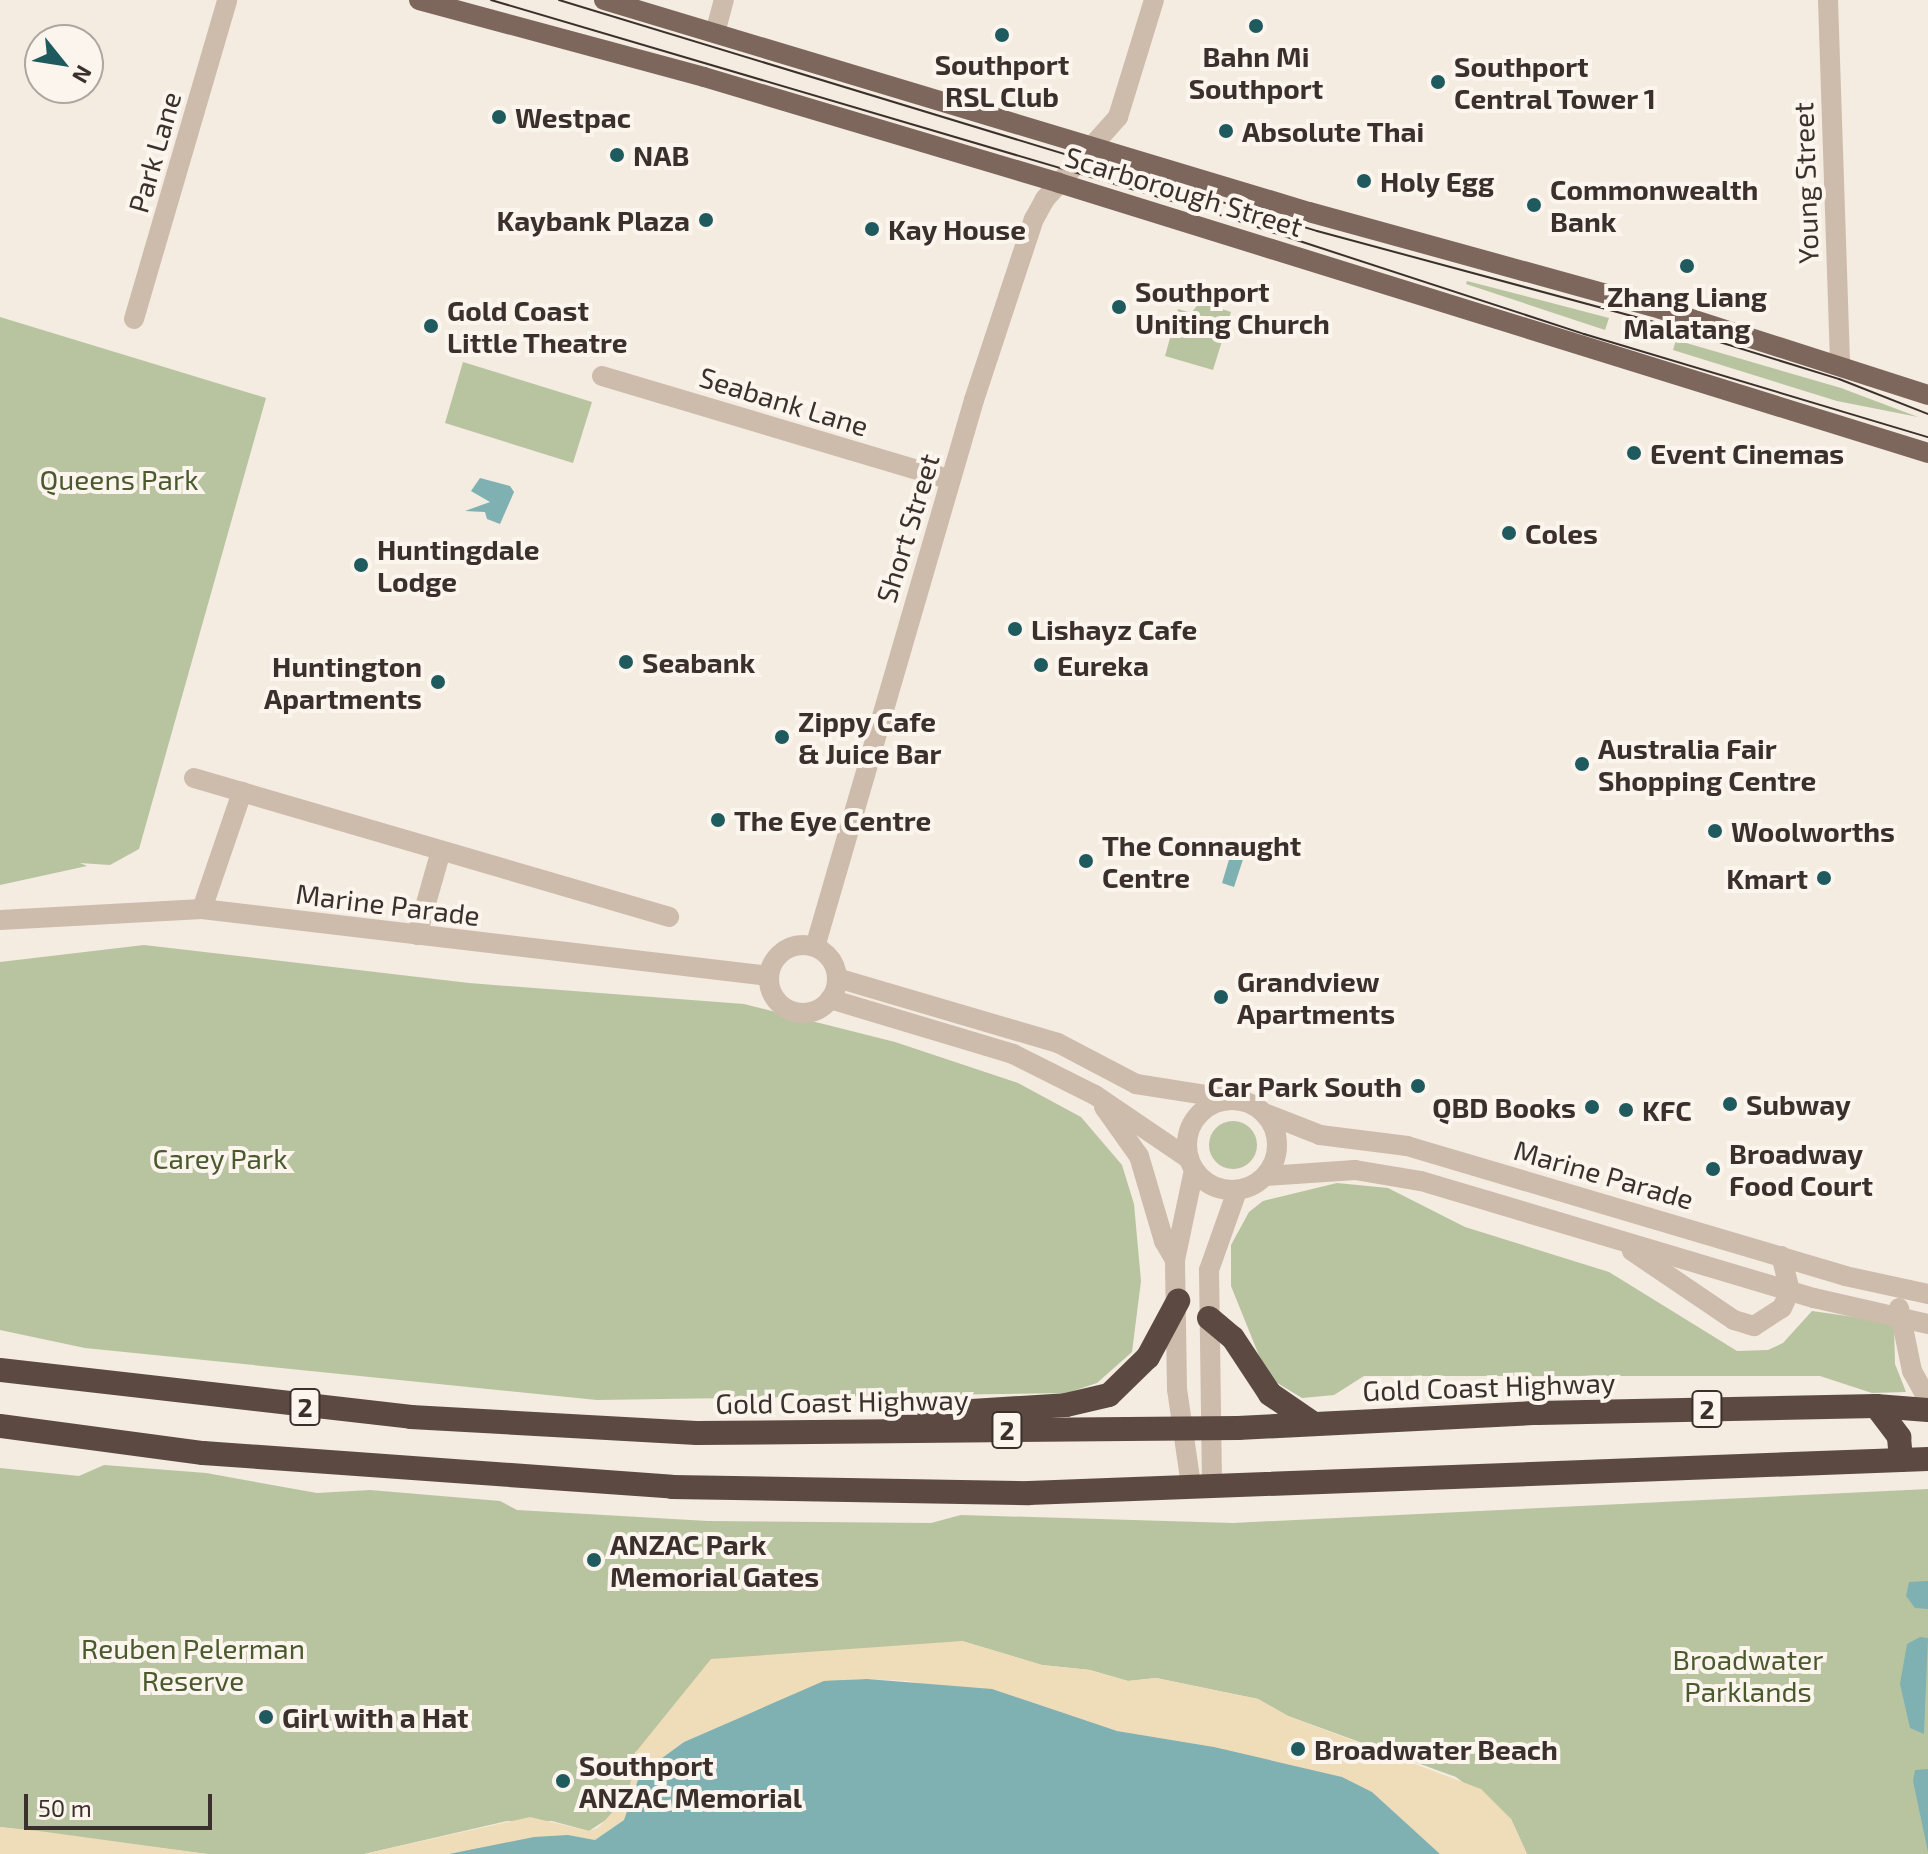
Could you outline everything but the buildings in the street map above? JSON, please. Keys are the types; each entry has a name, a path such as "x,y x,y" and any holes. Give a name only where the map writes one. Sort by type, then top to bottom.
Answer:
{"highway":[{"path":"833,1430 868,1417 1092,1402 1131,1379 1178,1301"},
{"path":"1209,1318 1233,1338 1270,1394 1314,1424"},
{"name":"Gold Coast Highway","path":"0,1370 411,1417 697,1433 1212,1428 1876,1406 1928,1410"},
{"path":"1876,1406 1899,1437 1901,1460"},
{"name":"2","path":"0,1426 203,1453 606,1485 1029,1493 1928,1459"}],"main road":[{"name":"Scarborough Street","path":"419,0 689,72 1059,183 1928,453"},
{"name":"Scarborough Street","path":"604,0 1094,147 1840,364 1928,395"}],"street":[{"name":"Park Lane","path":"134,319 227,0"},
{"path":"715,33 724,0"},
{"name":"Short Street","path":"815,947 950,480 1034,219 1059,183 1094,147 1120,112 1154,0"},
{"name":"Young Street","path":"1828,0 1840,364"},
{"name":"Seabank Lane","path":"602,376 950,480"},
{"path":"194,778 669,917"},
{"path":"202,909 242,792"},
{"path":"417,935 441,851"},
{"name":"Marine Parade","path":"0,920 202,909 769,976"},
{"path":"791,947 815,947 828,955 837,978 830,999 812,1012 795,1012 779,1004 769,976 781,953 791,947"},
{"path":"830,999 1000,1049 1095,1095 1192,1164 1212,1186 1237,1191 1266,1176 1277,1151 1277,1137 1264,1113 1245,1101 1136,1084 1058,1043 837,978"},
{"path":"1095,1095 1139,1156 1164,1241 1175,1260"},
{"path":"1201,1485 1181,1428 1175,1260 1192,1164 1187,1146 1195,1119 1217,1102 1245,1101"},
{"name":"Marine Parade","path":"1264,1113 1320,1135 1407,1146 1853,1279 1928,1294"},
{"name":"Marine Parade","path":"1266,1176 1355,1170 1382,1174 1790,1291 1928,1324"},
{"path":"1201,1485 1212,1428 1209,1270 1237,1191"},
{"path":"1616,1239 1743,1324 1768,1321 1790,1291 1781,1256"},
{"path":"1853,1279 1892,1298 1903,1318 1912,1371 1928,1400"}],"green space":[{"path":"1467,281 1609,318 1605,330 1466,284"},
{"path":"1200,302 1231,312 1213,370 1165,356 1178,309 1191,313"},
{"name":"Queens Park","path":"0,317 266,398 139,849 110,865 80,863 87,866 0,885"},
{"path":"1676,340 1841,388 1918,417 1837,401 1673,350"},
{"path":"463,362 592,402 573,463 445,423"},
{"name":"Carey Park","path":"144,945 469,983 744,1004 895,1042 1018,1083 1081,1117 1122,1165 1134,1204 1141,1281 1132,1352 1097,1383 1067,1393 597,1400 85,1348 0,1330 0,962"},
{"path":"1233,1121 1250,1128 1257,1145 1250,1162 1233,1169 1216,1162 1209,1145 1216,1128"},
{"path":"1337,1183 1388,1188 1465,1227 1609,1272 1737,1351 1768,1350 1783,1343 1812,1311 1889,1322 1894,1326 1895,1364 1906,1392 1872,1393 1820,1376 1364,1376 1334,1395 1302,1398 1274,1381 1260,1358 1231,1286 1231,1245 1249,1212 1263,1201"},
{"path":"104,1465 206,1473 317,1493 370,1490 500,1501 517,1510 708,1521 931,1523 961,1515 1233,1523 1928,1489 1928,1854 1527,1854 1511,1819 1456,1777 1288,1716 1258,1699 1156,1678 1128,1681 1090,1670 1042,1665 962,1641 635,1752 629,1794 618,1812 589,1831 552,1821 507,1821 364,1854 207,1854 0,1827 0,1468 79,1476"}],"sand":[{"name":"Broadwater Beach","path":"962,1641 1042,1665 1090,1670 1128,1681 1156,1678 1258,1699 1288,1716 1481,1789 1511,1819 1527,1854 1440,1854 1372,1792 1214,1747 1117,1731 1065,1715 908,1681 867,1679 824,1681 684,1742 640,1774 624,1820 595,1840 568,1835 449,1854 364,1854 530,1817 589,1831 598,1828 629,1794 635,1753 711,1659"},
{"path":"0,1827 39,1831 207,1854 0,1854"}],"water":[{"path":"480,478 510,486 514,492 500,524 487,519 485,512 465,511 490,502 471,491"},
{"path":"1234,843 1247,847 1234,887 1222,883"},
{"path":"1928,1581 1928,1609 1915,1608 1906,1596 1909,1582"},
{"path":"1920,1637 1928,1638 1924,1734 1910,1728 1900,1684 1907,1644"},
{"path":"867,1679 992,1689 1117,1731 1214,1747 1342,1777 1372,1792 1440,1854 449,1854 534,1837 568,1835 595,1840 624,1820 640,1774 684,1742 824,1681"},
{"path":"1928,1769 1928,1852 1913,1781 1915,1770"}],"tram line":[{"path":"491,0 1226,217 1584,334 1928,437"},
{"path":"559,0 1317,231 1658,323 1839,379 1928,414"}],"place":[{"name":"Bahn Mi Southport","path":"1256,26"},
{"name":"Southport RSL Club","path":"1002,35"},
{"name":"Southport Central Tower 1","path":"1438,82"},
{"name":"Westpac","path":"499,117"},
{"name":"Absolute Thai","path":"1226,131"},
{"name":"NAB","path":"617,155"},
{"name":"Holy Egg","path":"1364,181"},
{"name":"Commonwealth Bank","path":"1534,205"},
{"name":"Kaybank Plaza","path":"706,220"},
{"name":"Kay House","path":"872,229"},
{"name":"Zhang Liang Malatang","path":"1687,266"},
{"name":"Southport Uniting Church","path":"1119,307"},
{"name":"Gold Coast Little Theatre","path":"431,326"},
{"name":"Event Cinemas","path":"1634,453"},
{"name":"Coles","path":"1509,533"},
{"name":"Huntingdale Lodge","path":"361,565"},
{"name":"Lishayz Cafe","path":"1015,629"},
{"name":"Seabank","path":"626,662"},
{"name":"Eureka","path":"1041,665"},
{"name":"Huntington Apartments","path":"438,682"},
{"name":"Zippy Cafe & Juice Bar","path":"782,737"},
{"name":"Australia Fair Shopping Centre","path":"1582,764"},
{"name":"The Eye Centre","path":"718,820"},
{"name":"Woolworths","path":"1715,831"},
{"name":"The Connaught Centre","path":"1086,861"},
{"name":"Kmart","path":"1824,878"},
{"name":"Grandview Apartments","path":"1221,997"},
{"name":"Car Park South","path":"1418,1086"},
{"name":"Subway","path":"1730,1104"},
{"name":"QBD Books","path":"1592,1107"},
{"name":"KFC","path":"1626,1110"},
{"name":"Broadway Food Court","path":"1713,1169"},
{"name":"ANZAC Park Memorial Gates","path":"594,1560"},
{"name":"Girl with a Hat","path":"266,1717"},
{"name":"Broadwater Beach","path":"1298,1749"},
{"name":"Southport ANZAC Memorial","path":"563,1781"}],"park label":[{"name":"Reuben Pelerman Reserve","path":"193,1664"},
{"name":"Broadwater Parklands","path":"1748,1675"}]}
